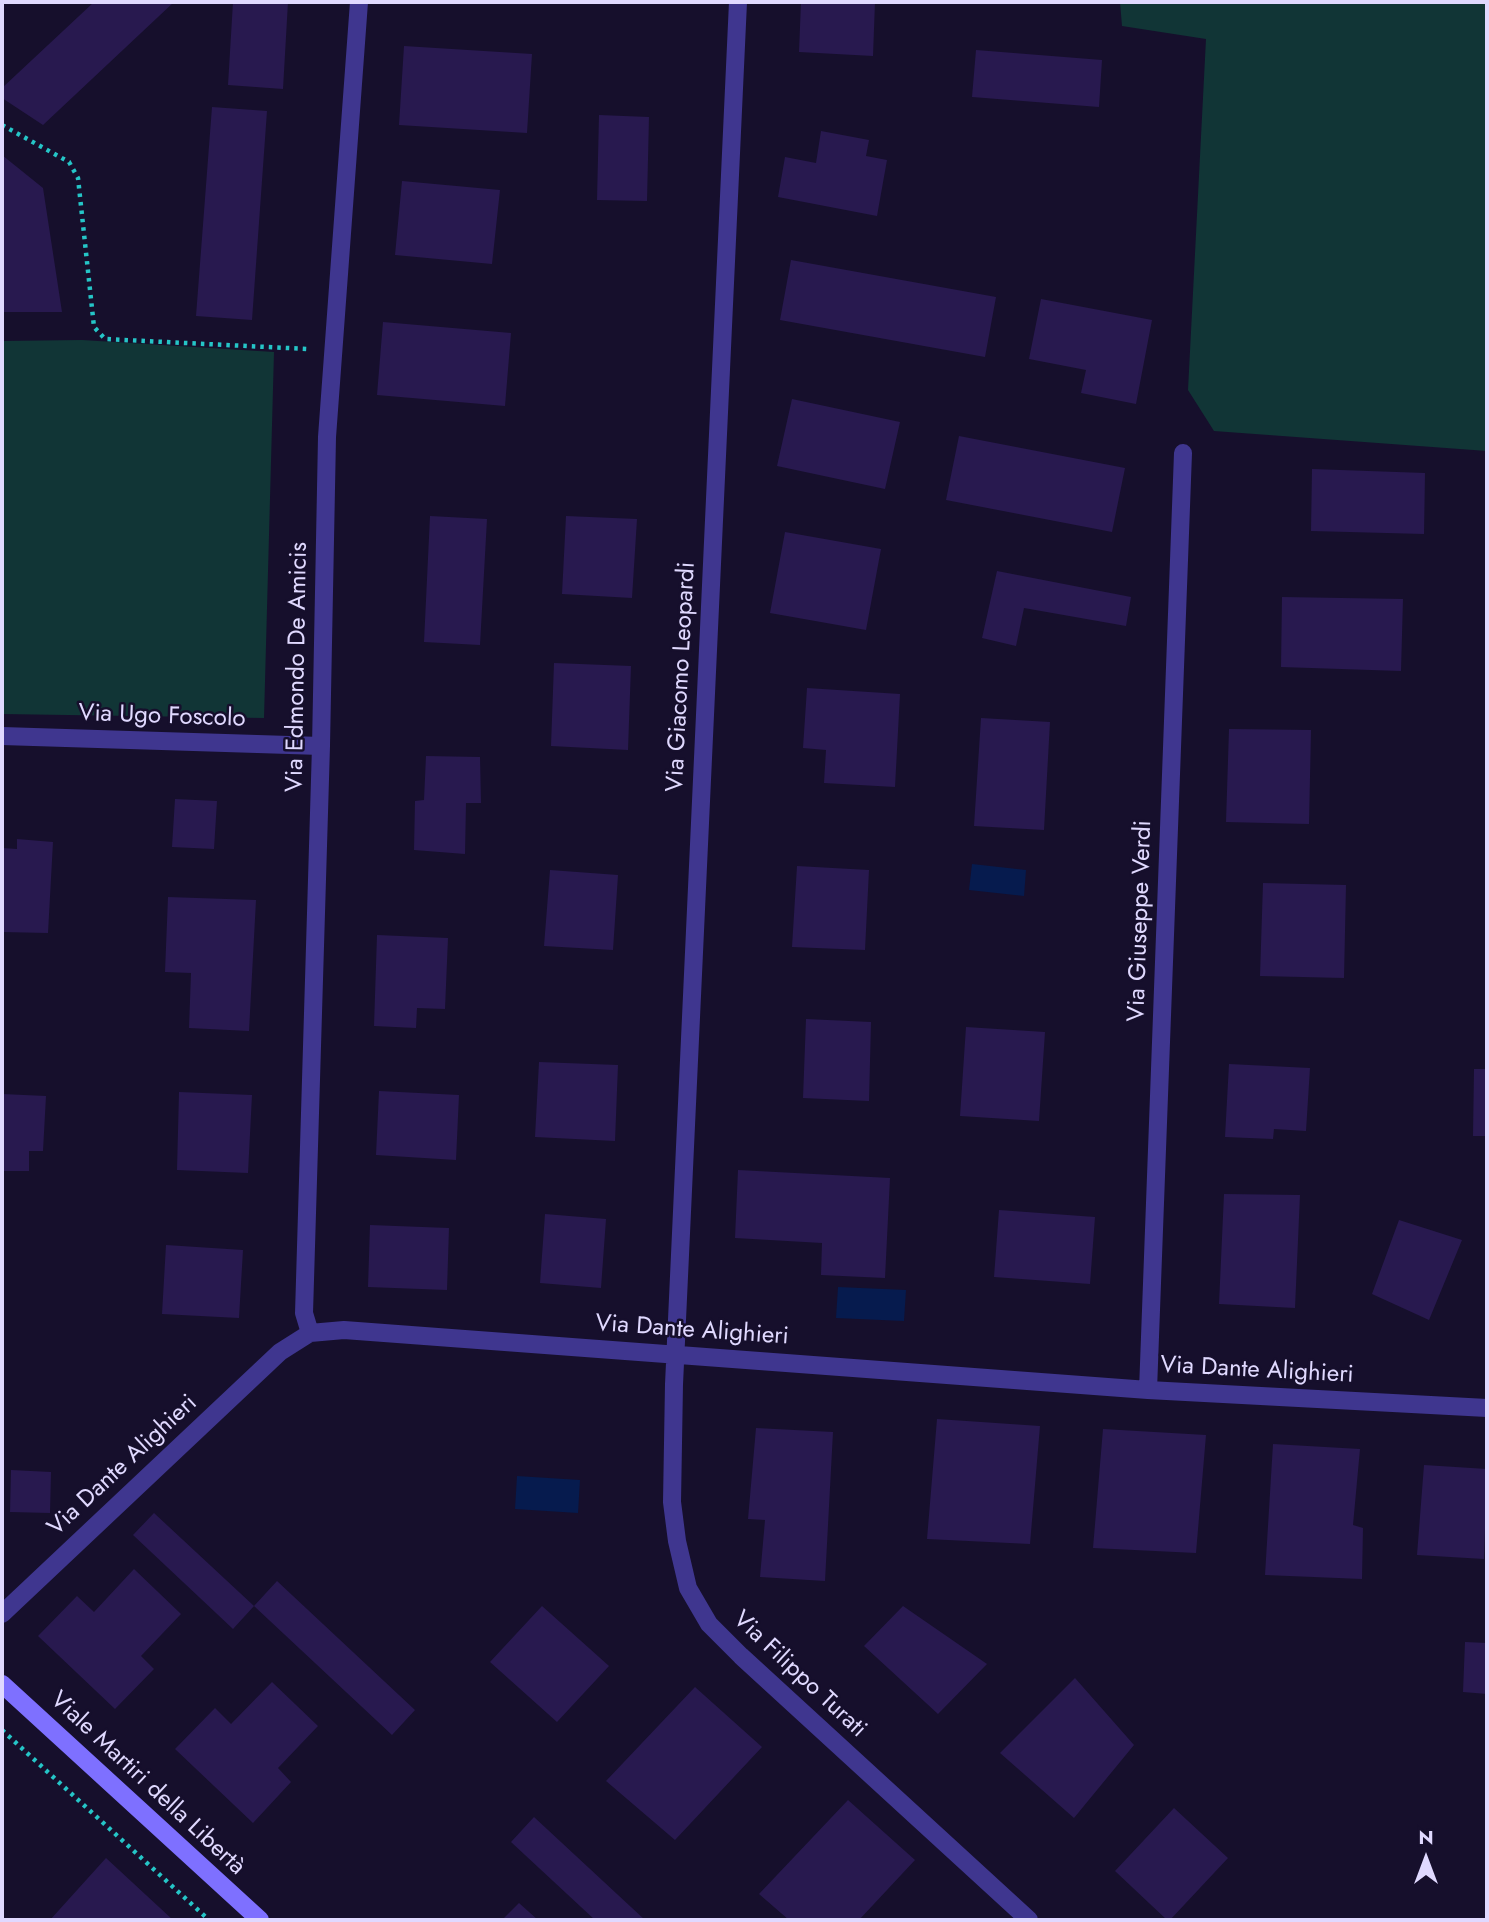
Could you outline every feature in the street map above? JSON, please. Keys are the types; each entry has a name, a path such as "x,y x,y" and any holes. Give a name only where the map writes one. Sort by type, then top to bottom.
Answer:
{"street":[{"name":"Via Edmondo De Amicis","path":"310,1333 304,1313 321,746 327,437 359,2"},
{"name":"Via Giacomo Leopardi","path":"676,1354 738,2"},
{"name":"Via Giuseppe Verdi","path":"1148,1390 1184,453"},
{"name":"Via Ugo Foscolo","path":"2,736 321,746"},
{"name":"Via Dante Alighieri","path":"2,1614 280,1352 310,1333 344,1330 1148,1390 1487,1408"},
{"name":"Via Filippo Turati","path":"676,1354 672,1502 677,1541 688,1588 709,1624 741,1657 1029,1920"},
{"name":"Viale Martiri della Libertà","path":"2,1684 260,1920"}],"path":[{"path":"2,125 69,162 78,178 94,327 105,339 333,350"},
{"path":"2,1730 209,1920"}],"green space":[{"path":"1120,2 1487,2 1487,451 1214,431 1188,390 1206,39 1122,26"},
{"path":"82,340 274,352 264,718 2,714 2,341"}],"water":[{"path":"972,864 1026,870 1024,896 969,890"},
{"path":"838,1287 906,1290 904,1321 836,1318"},
{"path":"517,1476 580,1480 578,1513 515,1509"}],"building":[{"path":"94,2 174,2 43,125 2,98 2,88"},
{"path":"233,2 288,2 283,89 228,85"},
{"path":"801,2 875,2 873,56 799,52"},
{"path":"404,46 532,54 527,133 399,125"},
{"path":"976,50 1102,60 1099,107 972,97"},
{"path":"212,107 267,111 252,320 196,316"},
{"path":"599,115 649,117 647,201 597,200"},
{"path":"821,131 869,140 866,156 887,160 877,216 778,197 785,157 816,163"},
{"path":"2,155 43,188 62,312 2,312"},
{"path":"402,181 500,190 492,264 395,255"},
{"path":"791,260 996,297 985,357 780,320"},
{"path":"1041,299 1152,320 1136,404 1081,393 1086,370 1029,359"},
{"path":"383,322 511,333 505,406 377,395"},
{"path":"792,399 900,422 885,489 777,466"},
{"path":"959,436 1125,468 1112,532 946,500"},
{"path":"1312,469 1425,473 1424,534 1311,531"},
{"path":"430,516 487,519 480,645 424,642"},
{"path":"566,516 637,519 632,598 562,594"},
{"path":"785,532 881,549 866,630 770,613"},
{"path":"997,571 1131,597 1126,626 1024,608 1016,646 982,638"},
{"path":"1282,597 1403,599 1401,671 1281,667"},
{"path":"554,663 631,666 628,750 551,746"},
{"path":"807,688 900,694 895,787 824,783 826,750 803,748"},
{"path":"981,718 1050,722 1044,830 974,826"},
{"path":"1229,729 1311,730 1309,824 1226,822"},
{"path":"426,756 480,757 481,803 466,803 465,854 414,850 415,801 424,800"},
{"path":"175,799 217,801 214,849 172,847"},
{"path":"17,839 53,842 48,933 2,932 2,848 17,849"},
{"path":"797,866 869,870 865,950 792,947"},
{"path":"550,870 618,875 613,950 544,946"},
{"path":"1263,883 1346,885 1344,978 1260,976"},
{"path":"168,897 256,900 249,1031 189,1028 191,973 165,972"},
{"path":"377,935 448,938 445,1009 417,1008 416,1028 374,1026"},
{"path":"806,1019 871,1022 869,1101 803,1098"},
{"path":"966,1027 1045,1032 1039,1121 960,1116"},
{"path":"539,1062 618,1065 615,1141 535,1137"},
{"path":"1229,1064 1310,1068 1306,1131 1274,1129 1273,1139 1225,1137"},
{"path":"1474,1069 1487,1069 1487,1136 1473,1136"},
{"path":"379,1091 459,1095 456,1160 376,1155"},
{"path":"179,1092 252,1095 248,1173 177,1170"},
{"path":"2,1094 46,1096 43,1151 29,1151 29,1171 2,1171"},
{"path":"738,1170 890,1178 885,1278 821,1275 822,1243 735,1238"},
{"path":"1224,1194 1300,1195 1295,1308 1219,1304"},
{"path":"999,1210 1095,1217 1090,1284 994,1277"},
{"path":"545,1214 606,1219 601,1288 540,1283"},
{"path":"1399,1220 1462,1240 1429,1320 1372,1294"},
{"path":"370,1225 449,1228 447,1290 368,1287"},
{"path":"166,1245 243,1250 239,1318 162,1314"},
{"path":"937,1419 1040,1426 1030,1544 927,1539"},
{"path":"756,1428 833,1432 825,1581 760,1577 765,1520 748,1519"},
{"path":"1103,1429 1206,1435 1196,1553 1093,1548"},
{"path":"1273,1444 1360,1449 1353,1525 1363,1528 1362,1579 1265,1575"},
{"path":"1424,1465 1487,1469 1484,1559 1417,1555"},
{"path":"11,1470 51,1472 50,1513 10,1512"},
{"path":"154,1513 254,1606 233,1629 133,1535"},
{"path":"134,1569 181,1614 141,1656 154,1669 115,1709 38,1636 77,1596 94,1612"},
{"path":"277,1581 415,1710 392,1735 254,1606"},
{"path":"542,1606 609,1666 557,1722 490,1662"},
{"path":"903,1606 987,1664 938,1714 864,1646"},
{"path":"1465,1642 1487,1643 1487,1694 1463,1692"},
{"path":"1075,1678 1134,1745 1074,1818 1000,1753"},
{"path":"272,1682 318,1726 278,1768 291,1782 253,1823 175,1749 215,1708 231,1724"},
{"path":"695,1687 762,1747 675,1840 606,1781"},
{"path":"848,1800 915,1860 859,1920 789,1920 759,1894"},
{"path":"1174,1808 1228,1858 1170,1920 1167,1920 1115,1871"},
{"path":"534,1817 645,1920 595,1920 511,1842"},
{"path":"106,1858 173,1920 50,1920"},
{"path":"519,1903 538,1920 502,1920"}]}
